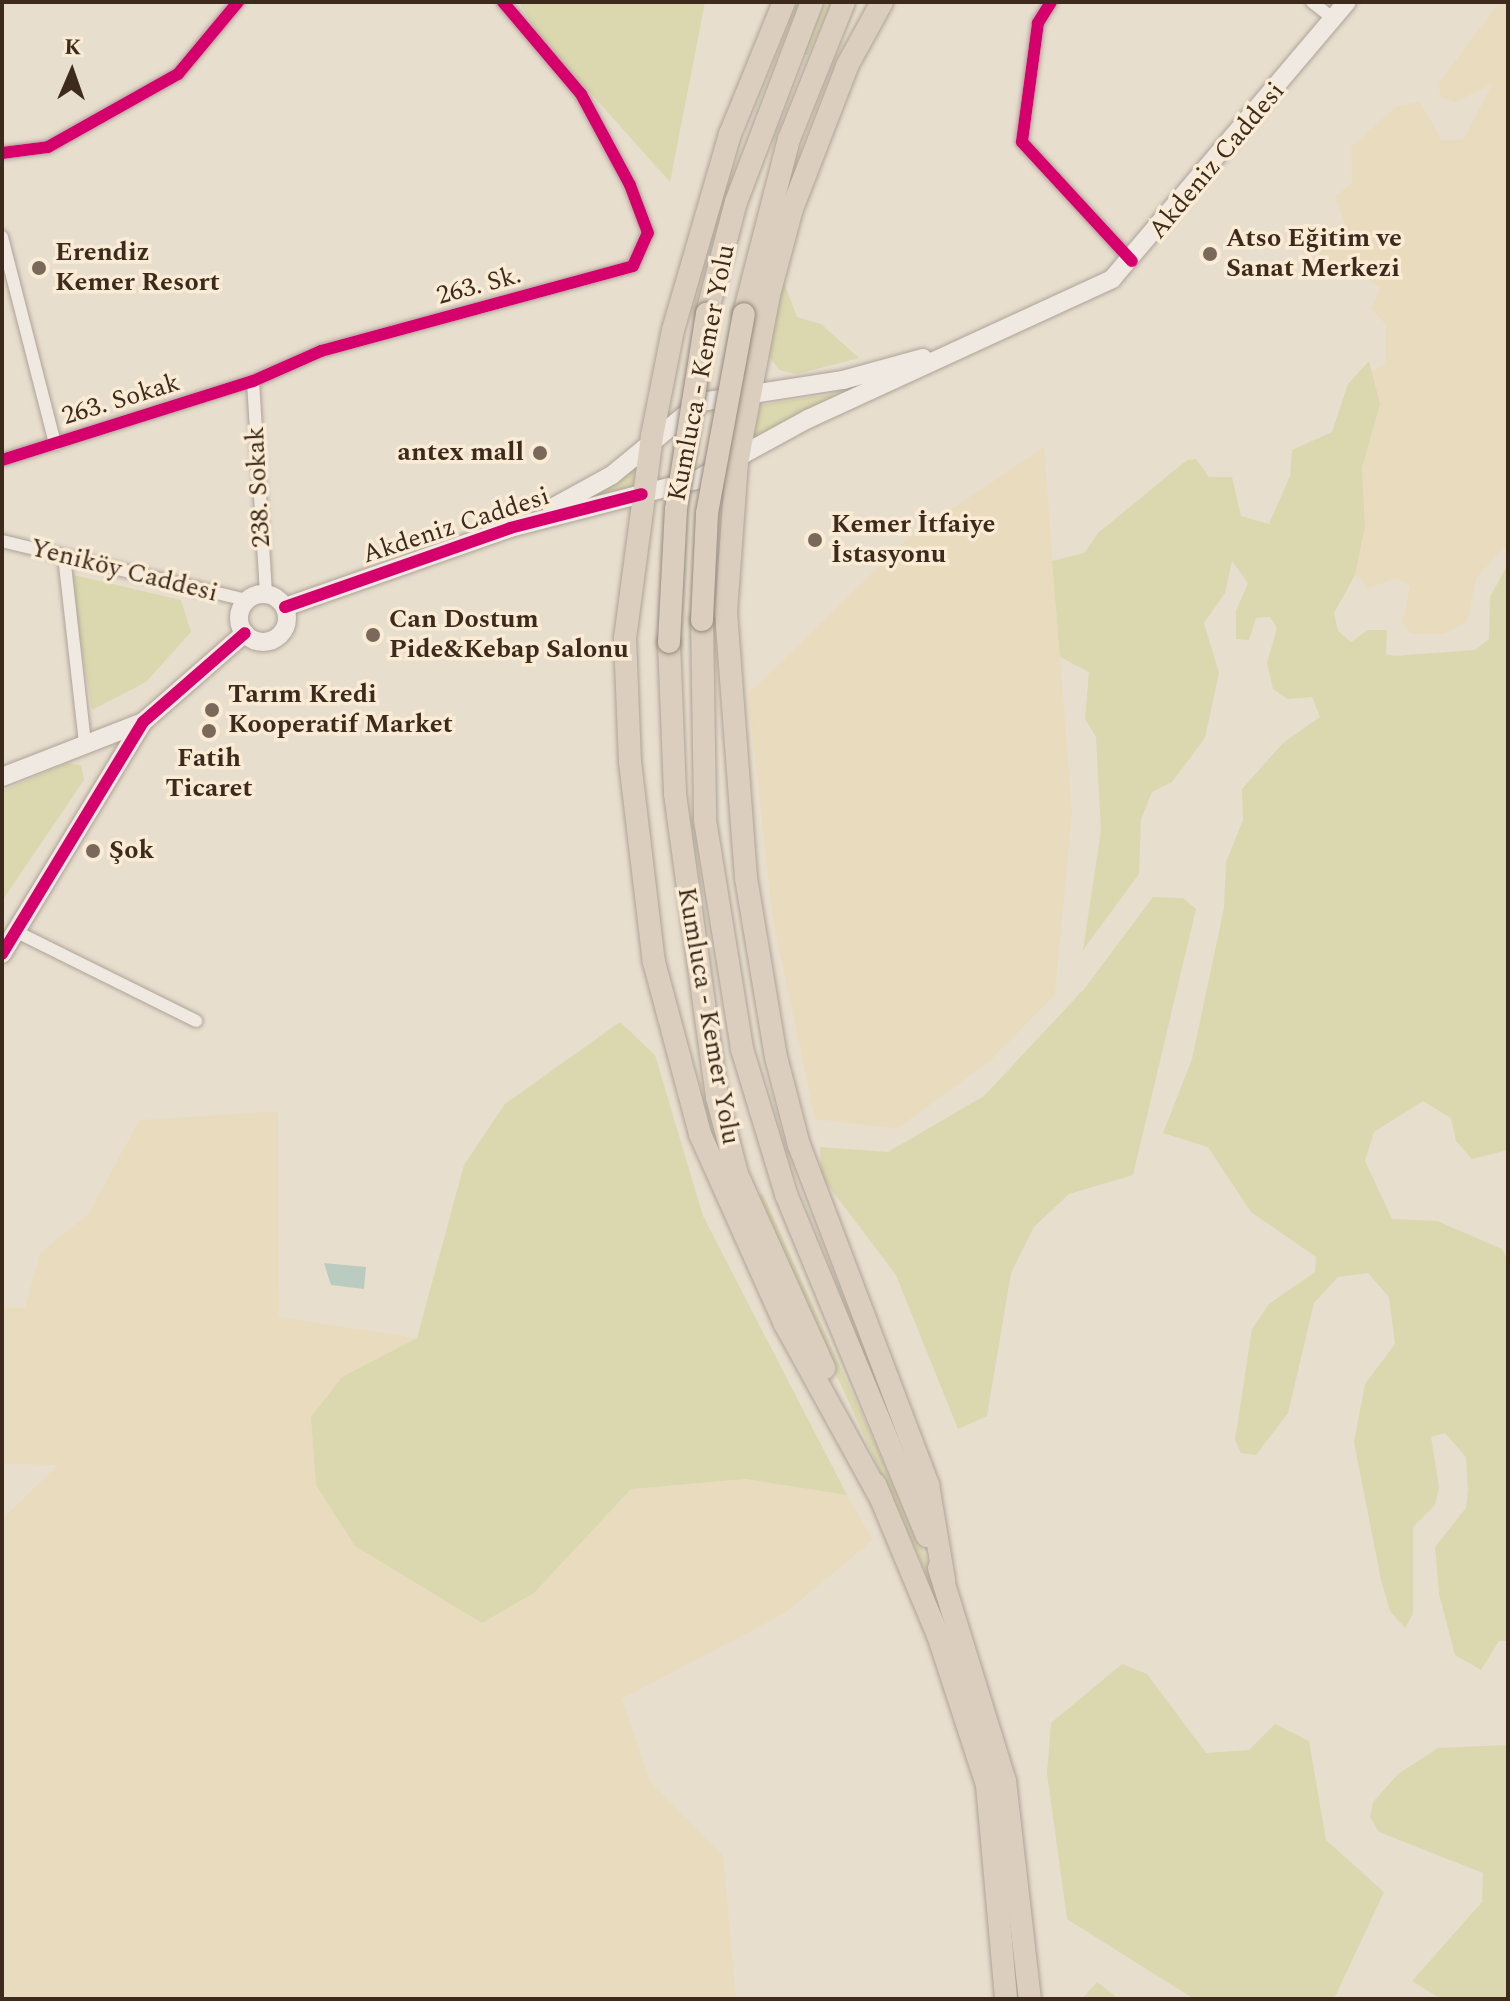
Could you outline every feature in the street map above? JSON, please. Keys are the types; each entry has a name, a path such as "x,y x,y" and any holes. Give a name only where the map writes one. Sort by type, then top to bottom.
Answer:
{"highway":[{"path":"784,2 730,134 673,330 642,494 625,638 630,762 654,962 700,1134 734,1219 880,1497"},
{"name":"Kumluca - Kemer Yolu","path":"812,2 736,202 707,313 676,509 669,642 675,794 726,1138 938,1635 987,1785 1006,1999"},
{"name":"Kumluca - Kemer Yolu","path":"844,2 789,139 744,314 707,513 702,620 705,820 742,1049 786,1194 944,1580 1005,1781 1030,1999"},
{"name":"Kumluca - Kemer Yolu","path":"882,2 848,64 792,209 747,393 737,462 726,612 746,878 776,1057 799,1145 928,1485 944,1580"}],"street":[{"path":"2,153 48,147 178,74 238,2"},
{"name":"263. Sk.","path":"253,381 321,351 633,266 648,233 630,185 581,94 503,2"},
{"path":"1051,2 1035,37 1022,142 1132,261"},
{"path":"1312,2 1334,19"},
{"name":"Akdeniz Caddesi","path":"285,607 510,528 642,494 737,462 808,419 983,342 1112,279 1132,261 1347,2"},
{"path":"2,237 55,444"},
{"name":"Akdeniz Caddesi","path":"510,528 612,475 652,436 701,402 843,380 983,342"},
{"name":"263. Sokak","path":"2,460 253,381"},
{"name":"238. Sokak","path":"253,381 266,594"},
{"name":"Yeniköy Caddesi","path":"2,541 246,600"},
{"path":"64,556 85,744"},
{"path":"2,954 143,722 245,633 277,638 285,607 266,594 246,600 240,610 245,633"},
{"path":"2,777 143,722"},
{"path":"17,932 196,1021"}],"shaded area":[{"path":"519,2 705,2 670,182 537,33"},
{"path":"826,2 833,2 808,55 801,55"},
{"path":"1499,2 1508,2 1508,544 1477,577 1467,622 1443,634 1411,634 1402,623 1410,587 1397,578 1368,588 1355,575 1365,527 1362,468 1380,404 1370,373 1385,363 1386,325 1371,309 1380,288 1344,261 1328,264 1312,246 1327,230 1347,231 1335,196 1352,183 1351,147 1396,106 1420,102 1442,140 1464,139 1492,84 1456,102 1441,98 1438,84"},
{"path":"784,283 797,317 821,324 859,358 797,374 779,370 767,353"},
{"path":"1369,361 1380,404 1362,468 1365,527 1355,575 1334,613 1338,631 1351,642 1368,630 1387,630 1386,654 1394,656 1475,650 1489,639 1490,597 1508,564 1508,1150 1472,1159 1456,1141 1451,1118 1423,1101 1374,1132 1365,1161 1392,1219 1437,1221 1502,1249 1508,1261 1508,1641 1499,1641 1481,1670 1455,1655 1439,1594 1435,1547 1466,1508 1468,1490 1466,1457 1445,1433 1431,1437 1439,1487 1435,1505 1413,1527 1413,1614 1405,1628 1390,1611 1381,1580 1354,1442 1365,1384 1395,1344 1389,1297 1368,1273 1338,1277 1314,1303 1288,1413 1256,1455 1241,1453 1235,1440 1252,1329 1269,1304 1315,1272 1316,1257 1251,1212 1208,1147 1163,1133 1192,1059 1224,908 1226,862 1243,820 1242,789 1283,743 1320,717 1312,697 1287,699 1273,689 1267,663 1277,628 1270,617 1256,618 1249,640 1236,639 1236,611 1248,583 1232,561 1225,593 1204,623 1219,673 1205,738 1172,782 1152,792 1141,819 1139,874 1083,950 1101,830 1096,737 1085,719 1089,672 1060,657 1052,561 1084,553 1098,533 1187,460 1196,459 1209,477 1232,477 1241,516 1269,524 1290,476 1292,450 1332,432 1348,384"},
{"path":"832,394 836,398 750,440 754,406"},
{"path":"1044,447 1072,813 1055,995 990,1061 897,1129 815,1119 773,921 748,694 907,539"},
{"path":"635,462 634,491 596,497 612,483"},
{"path":"69,574 181,600 191,632 146,682 92,710"},
{"path":"67,763 81,765 84,780 2,901 2,791"},
{"path":"1153,897 1183,898 1196,909 1133,1175 1069,1194 1034,1227 1011,1273 987,1416 958,1429 896,1275 821,1176 820,1147 888,1152 984,1096 1085,988"},
{"path":"620,1022 655,1055 703,1216 847,1495 746,1479 631,1489 534,1593 482,1623 355,1546 316,1485 311,1417 342,1377 417,1338 464,1165 505,1104"},
{"path":"278,1111 279,1317 417,1338 342,1377 534,1593 631,1489 746,1479 847,1495 873,1540 785,1613 622,1699 650,1781 723,1855 736,1999 2,1999 2,1519 58,1465 2,1464 2,1307 25,1308 40,1253 89,1213 139,1120"},
{"path":"763,1194 926,1558 970,1681 994,1774 1020,1999 1013,1999 965,1685 921,1561 755,1196"},
{"path":"324,1263 366,1267 364,1289 331,1285"},
{"path":"1122,1664 1147,1674 1206,1753 1249,1750 1275,1724 1309,1741 1326,1840 1384,1892 1334,1999 1194,1999 1067,1919 1047,1773 1051,1723"},
{"path":"1508,1745 1508,1999 1441,1999 1412,1981 1482,1902 1483,1873 1379,1832 1370,1817 1373,1802 1398,1774 1438,1748"},
{"path":"1097,1982 1119,1999 1082,1999"}],"cycle path":[{"path":"2,153 48,147 178,74 238,2"},
{"path":"2,460 253,381 321,351 633,266 648,233 630,185 581,94 503,2"},
{"path":"1051,2 1038,23 1022,142 1132,261"},
{"path":"285,607 510,528 642,494"},
{"path":"2,954 143,722 245,633"}],"place":[{"name":"Atso Eğitim ve Sanat Merkezi","path":"1210,254"},
{"name":"Erendiz Kemer Resort","path":"39,268"},
{"name":"antex mall","path":"540,453"},
{"name":"Kemer İtfaiye İstasyonu","path":"815,540"},
{"name":"Can Dostum Pide&Kebap Salonu","path":"373,635"},
{"name":"Tarım Kredi Kooperatif Market","path":"212,710"},
{"name":"Fatih Ticaret","path":"209,731"},
{"name":"Şok","path":"93,851"}]}
